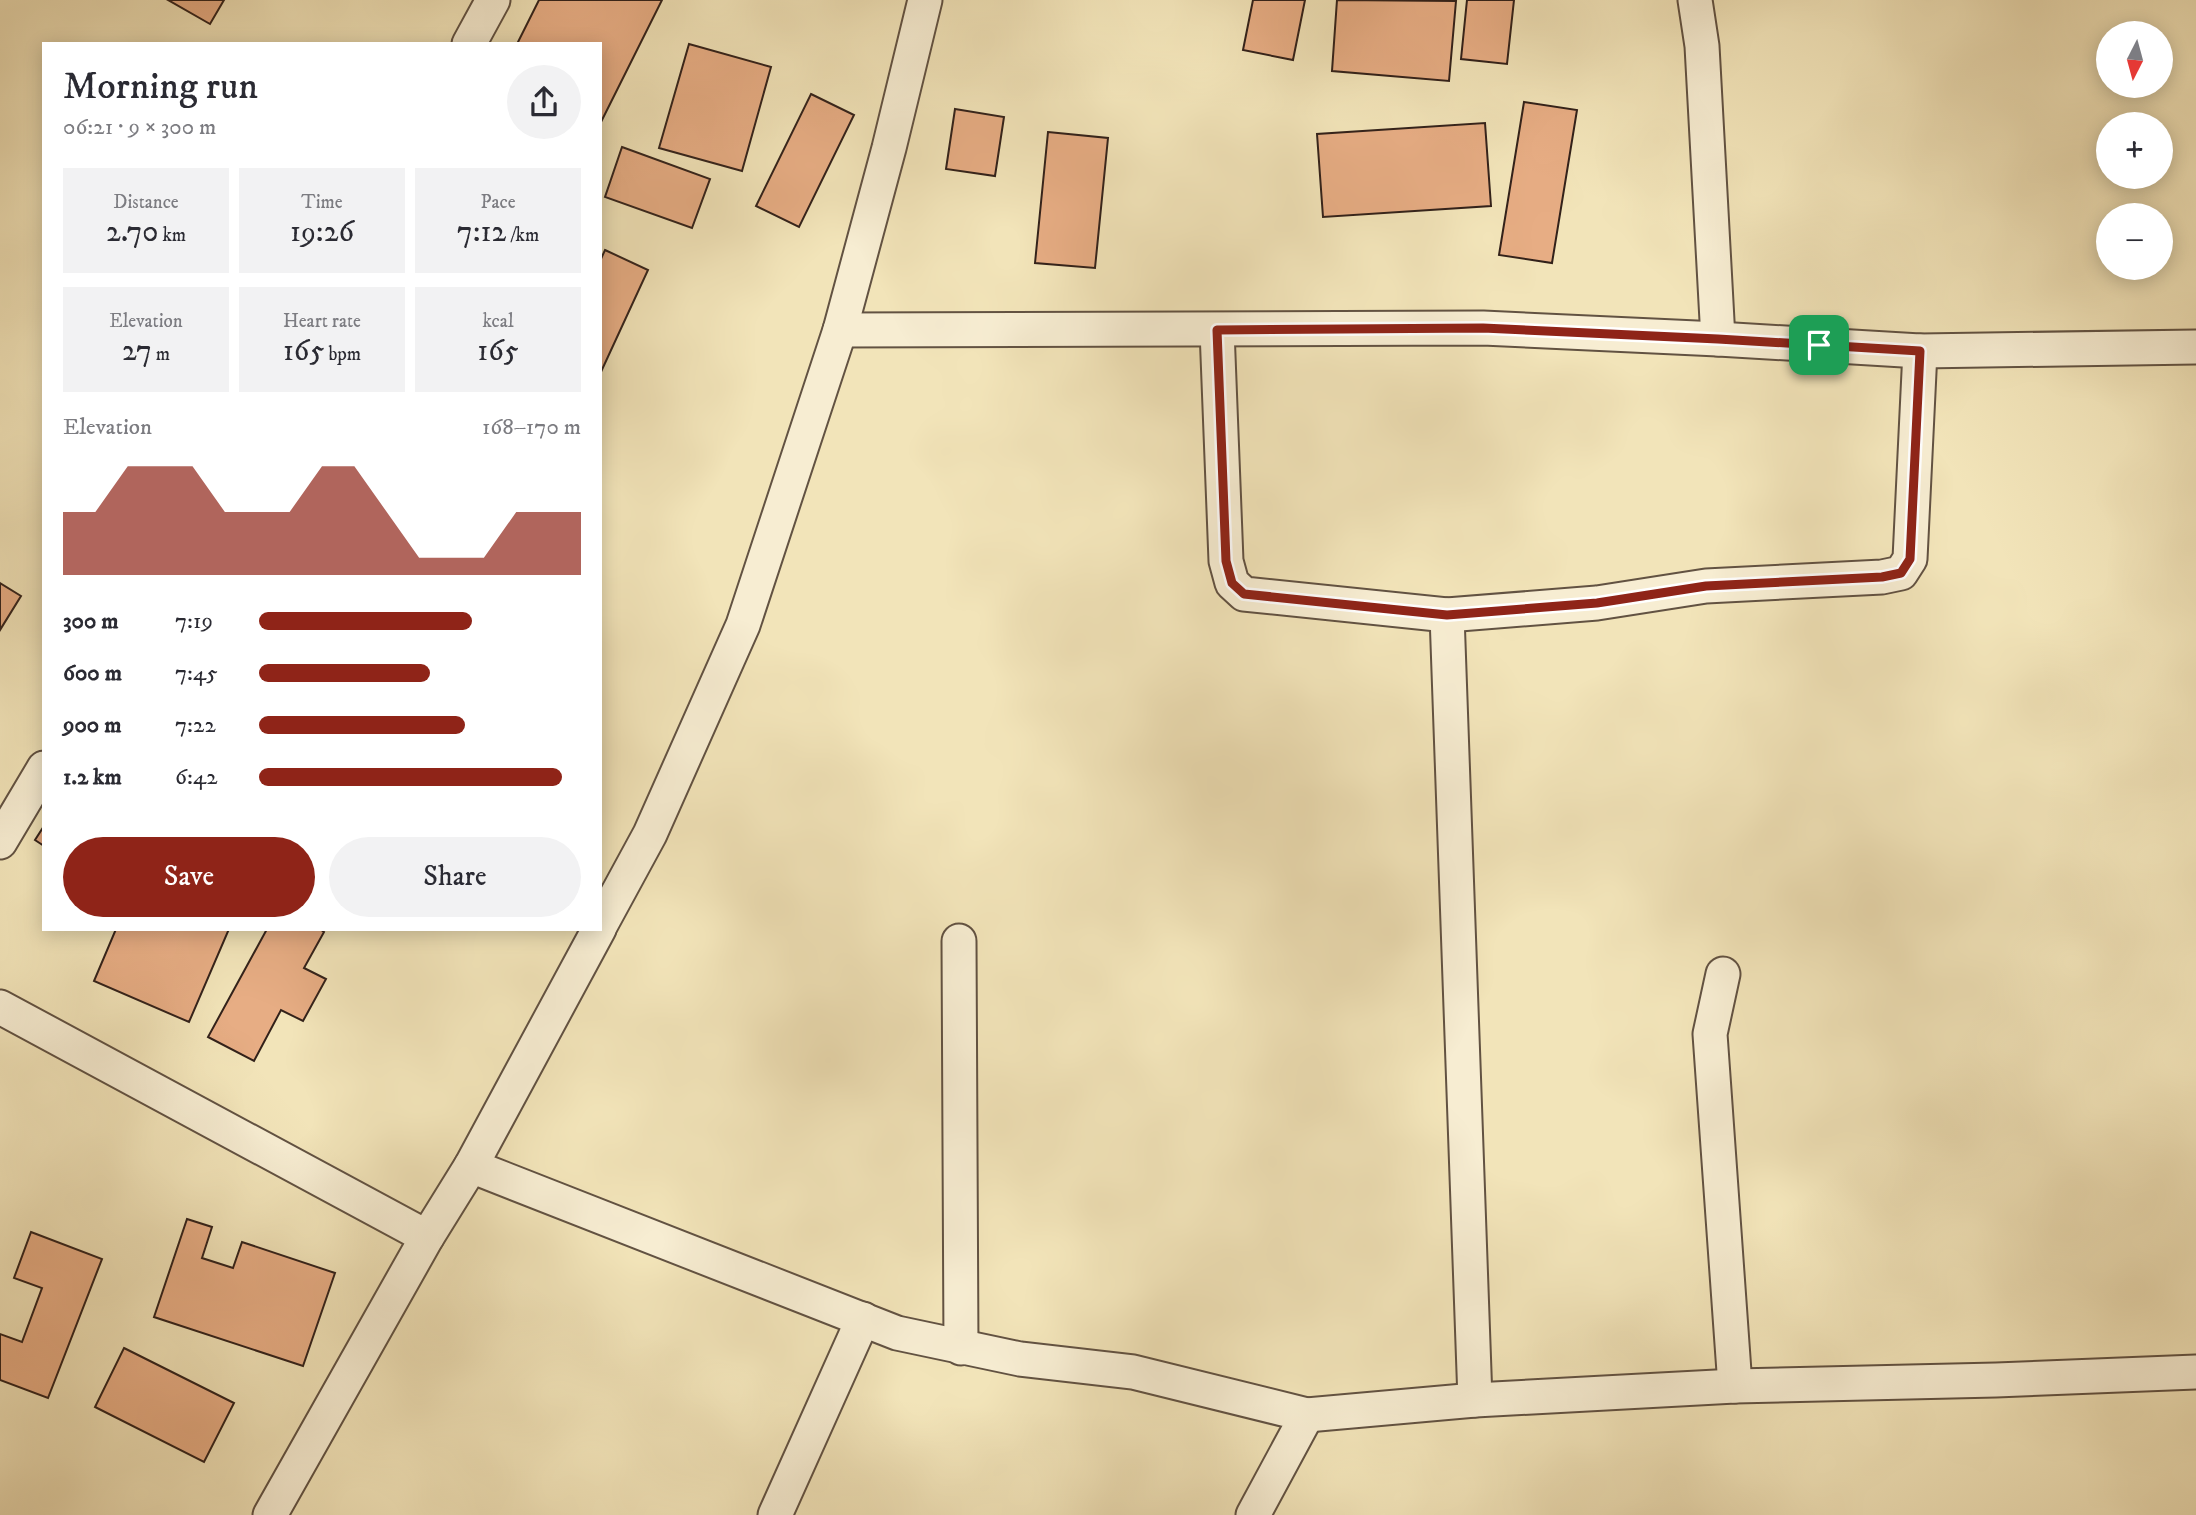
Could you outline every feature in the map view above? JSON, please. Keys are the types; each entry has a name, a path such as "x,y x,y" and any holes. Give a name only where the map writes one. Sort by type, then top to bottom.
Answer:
{"street":[{"path":"470,42 493,0"},
{"path":"602,922 650,834 743,625 840,330 925,0"},
{"path":"1695,0 1702,46 1718,339"},
{"path":"840,330 1483,328 1920,351 2196,347"},
{"path":"1217,330 1226,561 1232,583 1244,594 1447,615 1597,603 1706,586 1882,577 1901,573 1910,559 1920,351"},
{"path":"1447,615 1475,1400"},
{"path":"0,842 42,771"},
{"path":"270,1515 427,1237 471,1166 597,931"},
{"path":"959,941 961,1348"},
{"path":"1723,974 1710,1034 1735,1386"},
{"path":"0,1007 427,1237"},
{"path":"471,1166 897,1333 1020,1359 1133,1372 1307,1415 1475,1400 1735,1386 2196,1372"},
{"path":"775,1515 863,1319"},
{"path":"1252,1515 1307,1415"}],"building":[{"path":"168,0 224,0 210,24"},
{"path":"539,0 662,0 602,120 602,42 518,42"},
{"path":"1253,0 1305,0 1293,60 1243,50"},
{"path":"1337,0 1456,1 1449,81 1332,71"},
{"path":"1467,0 1514,0 1507,64 1461,59"},
{"path":"689,44 771,67 742,171 659,148"},
{"path":"811,94 854,115 799,227 756,206"},
{"path":"1524,102 1577,110 1552,263 1499,255"},
{"path":"955,109 1004,117 995,176 946,169"},
{"path":"1485,123 1491,206 1323,217 1317,134"},
{"path":"1048,132 1108,138 1095,268 1035,263"},
{"path":"622,147 710,179 692,228 605,197"},
{"path":"605,250 648,270 602,370 602,257"},
{"path":"0,583 21,596 0,630"},
{"path":"42,829 42,845 35,840"},
{"path":"115,931 228,931 189,1022 94,981"},
{"path":"266,931 324,932 304,968 326,979 303,1021 281,1010 254,1061 208,1037"},
{"path":"187,1219 212,1227 202,1258 233,1268 242,1242 335,1273 303,1366 154,1317"},
{"path":"31,1232 102,1259 48,1398 0,1380 0,1334 22,1342 42,1288 14,1278"},
{"path":"124,1348 234,1403 204,1462 95,1407"}],"route":[{"path":"1483,328 1819,345 1920,351 1910,559 1901,573 1882,577 1706,586 1597,603 1447,615 1244,594 1232,583 1226,561 1217,330 1483,328"}]}
